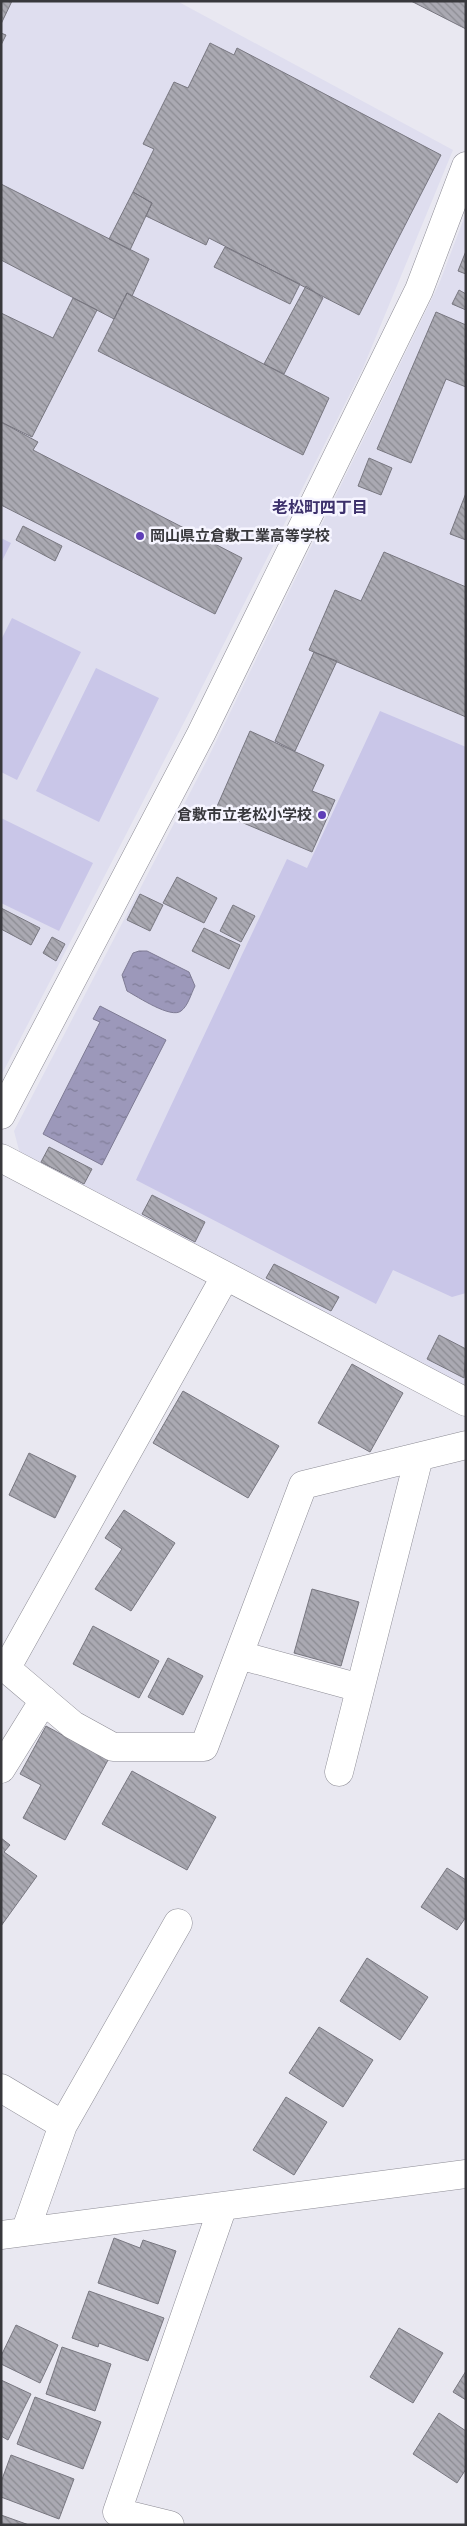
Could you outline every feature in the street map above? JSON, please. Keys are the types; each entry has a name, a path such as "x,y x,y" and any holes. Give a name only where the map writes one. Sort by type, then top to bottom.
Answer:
{"street":[{"path":"1,1115 201,734 419,290 466,166"},
{"path":"1,1158 466,1402"},
{"path":"225,1276 4,1667 73,1725 113,1746 204,1747 303,1485 466,1445"},
{"path":"339,1772 419,1457"},
{"path":"239,1655 360,1688"},
{"path":"1,1769 44,1700"},
{"path":"13,2233 63,2124 178,1923"},
{"path":"1,2088 63,2124"},
{"path":"13,2233 466,2174"},
{"path":"170,2525 117,2512 223,2206"}],"shaded area":[{"name":"岡山県立倉敷工業高等学校","path":"1,1 177,1 453,150 363,368 194,703 1,1076"},
{"name":"倉敷市立老松小学校","path":"466,213 466,1386 25,1159 20,1154 14,1131 206,762 439,284"},
{"path":"1,538 11,543 1,563"},
{"path":"12,618 81,652 17,780 1,772 1,640"},
{"path":"96,668 159,698 99,822 36,791"},
{"path":"380,711 466,747 466,1293 452,1297 393,1270 376,1304 136,1180 287,859 307,868"},
{"path":"1,818 93,863 59,931 1,903"}],"water":[{"path":"147,951 189,972 195,986 181,1011 176,1013 162,1010 127,991 122,975 133,953"},
{"path":"100,1006 166,1040 102,1165 43,1134 100,1022 93,1019"}],"building":[{"path":"1,1 12,1 1,24"},
{"path":"411,1 466,1 466,29"},
{"path":"1,33 6,35 1,45"},
{"path":"210,43 234,55 237,48 441,155 359,315 209,238 206,245 146,216 152,203 133,192 154,149 143,144 174,82 188,88"},
{"path":"1,184 149,259 132,296 127,293 114,319 1,260"},
{"path":"133,192 152,203 130,250 109,239"},
{"path":"225,247 300,284 290,304 214,267"},
{"path":"466,251 466,274 458,271"},
{"path":"306,286 323,298 284,374 264,364"},
{"path":"459,290 466,294 466,310 452,304"},
{"path":"127,293 329,398 303,455 98,351"},
{"path":"73,298 97,310 32,437 1,422 1,313 53,338"},
{"path":"436,312 466,325 466,387 446,379 411,463 377,449"},
{"path":"1,422 38,442 33,450 242,558 215,614 1,505"},
{"path":"369,458 392,468 381,495 358,486"},
{"path":"466,493 466,540 450,534"},
{"path":"23,526 62,546 55,561 16,540"},
{"path":"384,552 466,587 466,717 309,650 335,590 361,601"},
{"path":"314,652 337,661 295,751 275,741"},
{"path":"250,731 324,765 312,791 335,800 312,852 215,811"},
{"path":"177,877 217,898 204,923 163,903"},
{"path":"140,894 163,905 150,931 127,920"},
{"path":"233,905 255,916 241,942 220,931"},
{"path":"1,908 40,928 31,945 1,929"},
{"path":"204,928 240,945 229,969 192,951"},
{"path":"52,937 65,944 56,961 43,953"},
{"path":"49,1147 92,1169 84,1184 41,1162"},
{"path":"152,1195 205,1222 195,1242 142,1214"},
{"path":"274,1264 339,1297 331,1311 266,1278"},
{"path":"439,1335 466,1349 464,1378 427,1359"},
{"path":"352,1364 403,1393 370,1452 318,1423"},
{"path":"183,1391 279,1446 248,1498 153,1443"},
{"path":"29,1453 76,1476 55,1518 9,1495"},
{"path":"124,1510 175,1543 131,1611 95,1589 122,1549 105,1538"},
{"path":"312,1589 359,1602 341,1666 294,1653"},
{"path":"93,1626 159,1661 139,1698 73,1664"},
{"path":"168,1658 203,1676 183,1715 148,1697"},
{"path":"46,1726 108,1760 65,1840 23,1818 41,1785 20,1774"},
{"path":"132,1771 216,1817 187,1870 102,1824"},
{"path":"1,1838 10,1845 4,1852 37,1876 1,1926"},
{"path":"447,1868 466,1880 466,1917 457,1930 421,1907"},
{"path":"367,1958 428,1997 400,2040 340,2001"},
{"path":"319,2027 373,2060 343,2107 289,2073"},
{"path":"286,2097 327,2122 294,2175 253,2150"},
{"path":"114,2238 140,2248 143,2240 176,2251 158,2304 98,2283"},
{"path":"89,2291 164,2318 148,2361 99,2343 98,2347 72,2338"},
{"path":"16,2325 58,2345 40,2383 1,2364 1,2356"},
{"path":"399,2328 443,2353 413,2403 370,2377"},
{"path":"62,2347 111,2364 95,2411 46,2394"},
{"path":"466,2371 466,2400 453,2392"},
{"path":"1,2380 31,2394 8,2440 1,2436"},
{"path":"35,2397 101,2422 83,2469 17,2444"},
{"path":"439,2413 466,2431 466,2469 457,2483 413,2454"},
{"path":"11,2455 74,2479 59,2519 1,2497 1,2482"},
{"path":"1,2515 29,2525 1,2525"}],"place":[{"name":"岡山県立倉敷工業高等学校","path":"140,536"},
{"name":"倉敷市立老松小学校","path":"322,815"}],"district":[{"name":"老松町四丁目","path":"320,507"}]}
